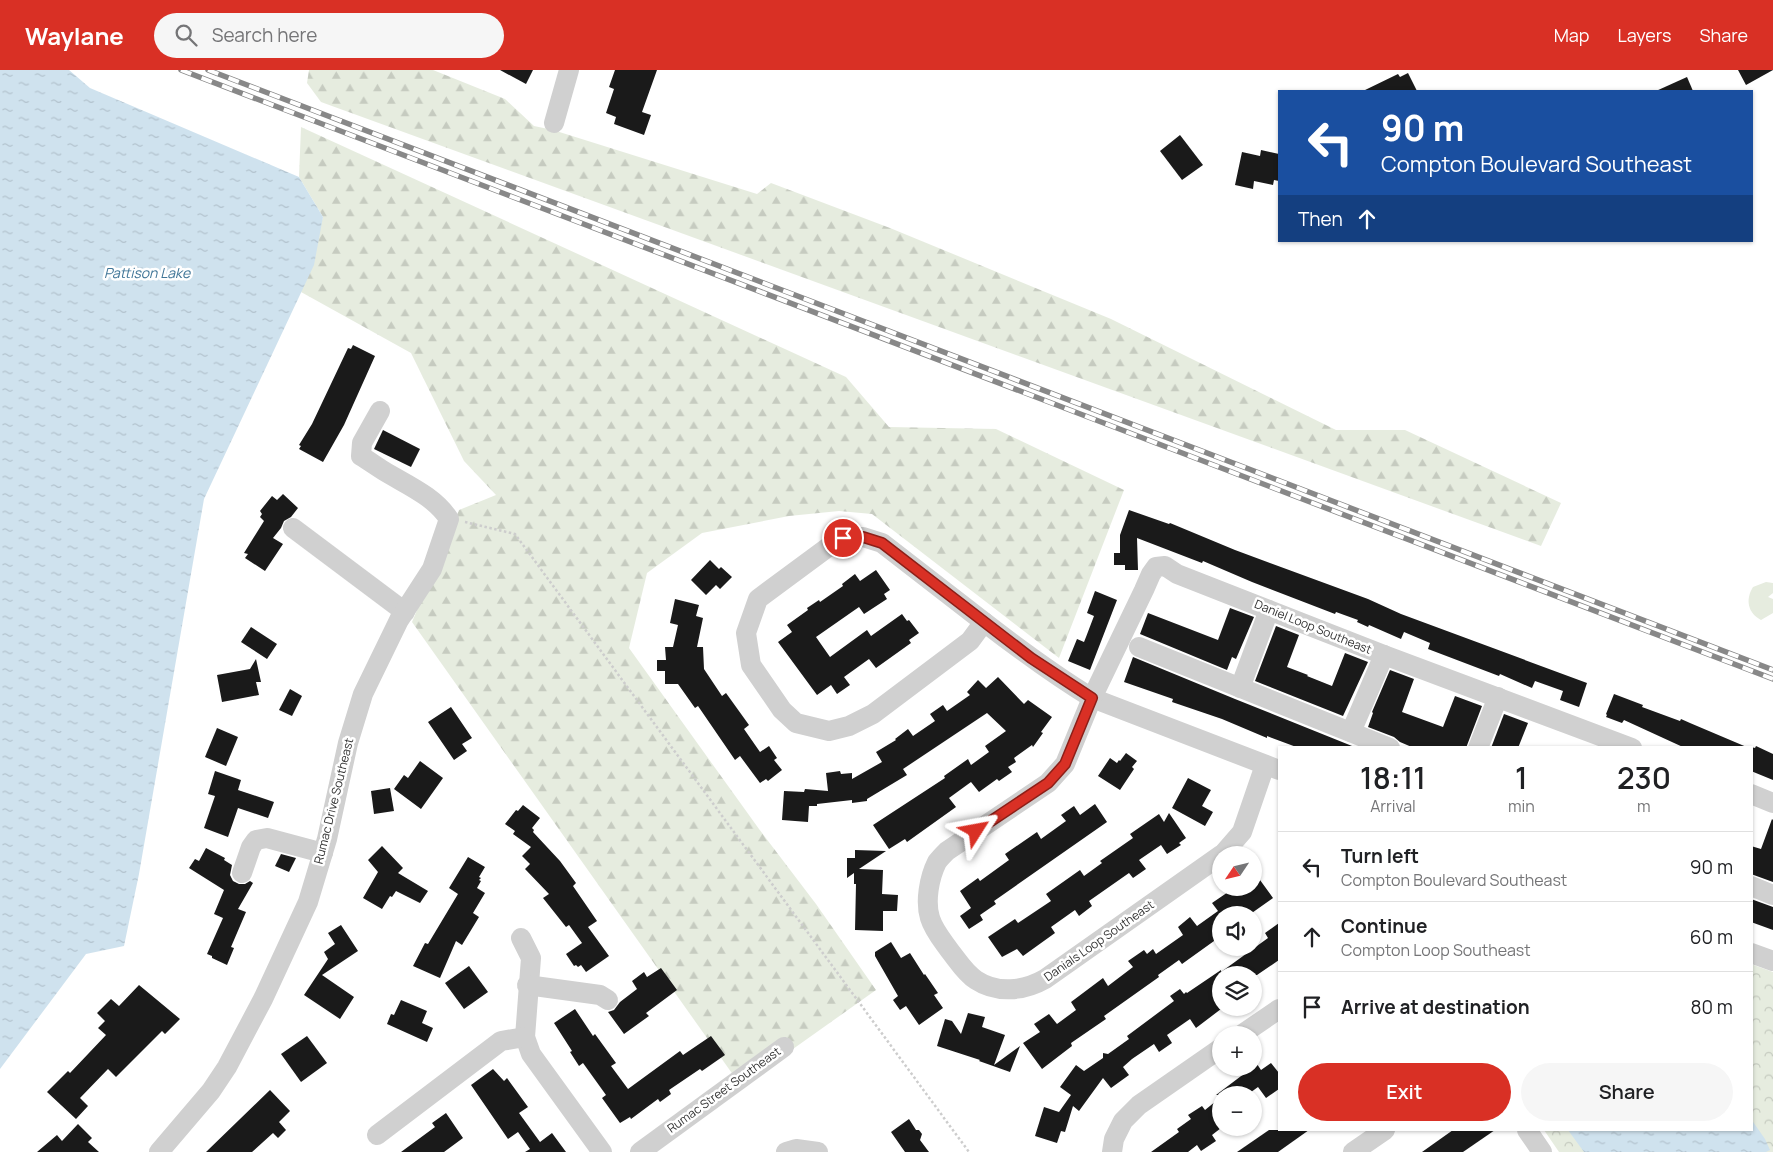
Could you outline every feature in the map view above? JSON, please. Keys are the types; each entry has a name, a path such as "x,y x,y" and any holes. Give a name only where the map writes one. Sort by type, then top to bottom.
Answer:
{"street":[{"path":"554,123 569,70"},
{"path":"380,410 362,443 361,456 422,493 443,509 449,519"},
{"name":"Rumac Drive Southeast","path":"159,1152 211,1091 227,1067 308,902 323,853 348,743 363,694 405,612 432,569 449,519"},
{"path":"293,528 405,612"},
{"path":"984,622 970,640 873,714 849,726 829,732 796,723 782,710 751,665 746,632 758,599 831,545 843,538 863,537 882,543 1031,658 1092,698 1272,768"},
{"name":"Daniel Loop Southeast","path":"1092,698 1151,574 1156,567 1165,566 1177,574 1384,655 1498,697 1594,740 1622,746"},
{"path":"1240,688 1269,610"},
{"path":"1139,646 1385,746"},
{"path":"1351,732 1384,655"},
{"path":"1479,746 1498,697"},
{"name":"Danials Loop Southeast","path":"1092,698 1065,764 1048,783 947,850 937,862 927,901 930,918 936,932 964,970 976,980 1005,990 1019,990 1032,986 1212,862"},
{"name":"Danials Loop Southeast","path":"1230,846 1242,832 1272,768"},
{"path":"1753,795 1773,803"},
{"path":"242,873 250,847 256,840 267,838 323,853"},
{"path":"1753,887 1773,895"},
{"path":"521,938 531,958 527,985 525,1038 531,1054 602,1152"},
{"path":"1753,954 1773,962"},
{"path":"527,985 600,995 608,1000"},
{"path":"1254,1026 1278,1010"},
{"path":"377,1135 501,1041 525,1038"},
{"name":"Rumac Street Southeast","path":"640,1152 784,1047"},
{"path":"1112,1152 1114,1139 1123,1122 1139,1105 1212,1054"},
{"path":"1353,1152 1384,1131"},
{"path":"1527,1131 1542,1152"},
{"path":"786,1152 796,1149 818,1152"}],"path":[{"path":"449,519 515,534 968,1152"}],"green space":[{"path":"309,70 433,70 505,99 534,126 553,130 757,194 771,183 890,228 1111,319 1336,430 1405,430 1561,503 1541,546 321,102 307,83"},
{"path":"301,127 846,377 889,427 996,429 1124,490 1059,658 872,514 839,511 789,516 702,533 647,573 629,648 759,829 816,904 876,990 741,1086 412,622 459,510 496,495 464,461 411,353 301,292 323,217 299,177"},
{"path":"1766,582 1773,583 1773,593 1768,597 1773,599 1773,613 1761,620 1753,614 1749,606 1749,597 1753,587"},
{"path":"1753,965 1773,972 1773,1152 1559,1152 1545,1131 1753,1131"}],"water":[{"name":"Pattison Lake","path":"0,70 69,70 90,88 299,177 323,217 314,265 204,499 139,874 124,946 86,954 0,1069"},
{"path":"1753,1122 1770,1150 1766,1152 1584,1152 1569,1131 1753,1131"}],"building":[{"path":"500,70 533,70 526,84"},
{"path":"615,70 657,70 642,112 651,115 644,135 614,124 616,117 606,113 614,89 609,87"},
{"path":"1738,70 1773,70 1746,85"},
{"path":"1408,73 1416,90 1365,90 1398,74 1400,77"},
{"path":"1687,77 1693,90 1658,90"},
{"path":"1180,135 1203,165 1182,180 1160,151"},
{"path":"1261,150 1278,154 1278,181 1274,180 1273,185 1254,181 1253,189 1235,185 1242,152 1260,156"},
{"path":"353,345 375,356 344,425 323,462 299,449 301,446 299,445 312,424 348,348 351,349"},
{"path":"383,430 420,449 411,467 374,449"},
{"path":"283,494 298,508 291,517 284,521 273,538 283,544 265,571 245,558 248,554 244,553 264,521 260,517 262,514 260,511 272,496 277,500"},
{"path":"1129,510 1170,523 1235,550 1368,599 1401,614 1587,683 1579,707 1560,700 1563,691 1535,681 1532,688 1500,674 1499,676 1428,649 1430,643 1404,632 1401,639 1369,625 1368,627 1357,622 1358,620 1336,612 1335,614 1203,561 1202,563 1137,538 1138,570 1125,570 1125,565 1114,565 1114,553 1120,553 1120,535"},
{"path":"710,560 719,569 721,567 732,577 720,589 716,585 706,595 691,580"},
{"path":"876,570 890,590 884,594 887,599 864,614 859,607 816,637 830,657 867,630 871,636 902,614 919,633 909,640 911,643 876,668 869,659 844,677 850,685 837,694 831,685 817,695 778,642 792,632 787,625 808,610 807,608 819,600 820,602 843,586 842,584 855,574 860,581"},
{"path":"1095,591 1117,600 1090,670 1068,661 1077,639 1084,642 1086,637 1094,616 1087,613"},
{"path":"675,599 699,605 696,616 703,618 697,647 703,647 704,669 722,696 726,693 749,725 744,729 760,752 769,746 777,758 774,760 782,770 768,781 766,779 760,783 740,756 735,760 698,706 695,708 678,684 665,684 665,671 657,671 657,660 666,660 665,647 673,647 678,625 670,623"},
{"path":"1230,608 1254,617 1236,659 1232,657 1227,670 1140,634 1148,613 1218,640"},
{"path":"1276,626 1299,635 1287,667 1332,686 1345,653 1368,662 1343,716 1255,681"},
{"path":"251,627 277,644 267,659 241,642"},
{"path":"1133,657 1352,746 1294,746 1267,736 1267,738 1222,719 1172,702 1173,699 1124,682"},
{"path":"256,659 261,682 256,682 259,695 222,702 217,675 250,669"},
{"path":"1390,670 1414,679 1402,712 1443,727 1455,696 1482,706 1467,746 1409,746 1394,737 1368,727 1372,712"},
{"path":"998,677 1024,704 1028,700 1052,717 1033,747 1032,745 1014,758 1016,762 1008,767 1012,772 999,781 997,779 979,792 971,782 949,798 956,807 907,842 905,839 889,849 873,825 945,778 944,776 968,759 971,765 989,752 985,746 1006,731 987,713 903,769 907,775 867,799 867,801 852,803 852,800 817,804 817,806 809,806 808,822 782,820 784,791 804,792 805,789 828,791 826,773 840,771 841,774 852,773 852,779 882,762 876,752 896,740 908,729 913,736 935,721 930,714 943,705 947,711 970,695 967,692 978,680 986,688"},
{"path":"290,689 302,696 292,716 279,710"},
{"path":"1614,694 1643,705 1642,707 1680,721 1681,719 1744,746 1681,746 1624,720 1622,723 1606,717"},
{"path":"451,707 472,738 462,744 467,751 454,760 428,722"},
{"path":"1504,714 1528,723 1519,746 1492,746"},
{"path":"217,728 238,737 226,766 205,757"},
{"path":"1756,746 1773,754 1773,780 1753,772 1753,748"},
{"path":"1126,753 1137,761 1120,790 1098,776 1110,758 1117,763"},
{"path":"420,761 443,778 421,809 394,789 404,775 408,778"},
{"path":"215,771 241,780 238,790 274,802 268,818 238,808 228,837 204,828 215,796 208,794"},
{"path":"1188,778 1211,790 1202,806 1213,812 1205,826 1172,808"},
{"path":"390,788 394,811 374,814 371,791"},
{"path":"1095,804 1107,822 994,901 996,904 980,915 983,920 969,929 960,916 971,908 960,891 978,878 980,881 1009,860 1005,854 1037,832 1041,839 1066,821 1061,815 1074,806 1080,815"},
{"path":"523,805 540,818 532,828 533,832 560,861 576,883 573,886 597,921 588,927 609,956 586,972 581,965 578,967 574,966 566,954 582,943 569,925 566,927 543,898 549,894 525,869 530,864 522,856 531,847 513,834 515,831 505,824 516,810 518,811"},
{"path":"1169,813 1186,838 1179,843 1181,845 1167,854 1161,845 1139,860 1146,869 1133,878 1129,873 1089,901 1092,906 1079,916 1075,910 1051,927 1055,933 1023,956 1017,949 1002,957 988,937 1015,919 1018,923 1051,901 1046,894 1080,870 1084,876 1102,863 1100,861 1133,838 1130,834 1159,814 1164,822"},
{"path":"1772,819 1773,882 1753,875 1753,847 1761,849"},
{"path":"382,846 403,868 398,873 428,891 420,903 396,891 392,897 390,896 382,909 363,898 378,872 368,860"},
{"path":"206,848 225,858 224,860 232,865 230,875 233,881 239,884 245,884 250,881 253,883 238,909 246,912 231,947 234,948 227,965 207,954 223,918 214,914 224,890 189,868 195,859 199,861"},
{"path":"855,850 886,851 859,869 883,870 882,894 898,895 897,911 883,911 883,931 855,930 856,884 854,884 854,873 847,878 847,858 855,858"},
{"path":"281,854 296,858 289,872 275,866"},
{"path":"468,857 485,867 479,877 481,881 477,888 485,893 473,913 479,917 462,945 456,941 440,978 413,966 425,943 428,944 458,894 449,888"},
{"path":"1262,883 1273,898 1262,906 1214,906 1212,903 1222,896 1262,896"},
{"path":"1753,900 1773,907 1773,930 1753,923"},
{"path":"1212,915 1212,942 1182,964 1179,960 1158,975 1159,977 1104,1016 1106,1019 1071,1043 1072,1046 1042,1069 1023,1043 1040,1032 1034,1024 1049,1014 1057,1024 1076,1010 1071,1002 1103,978 1108,986 1133,967 1128,961 1144,950 1147,954 1153,949 1156,954 1183,935 1178,927 1190,917 1197,926"},
{"path":"1278,924 1278,961 1262,972 1262,966 1229,966 1243,956 1262,956 1262,942 1268,938 1265,933"},
{"path":"341,925 358,951 322,975 354,997 340,1019 304,995 328,959 324,952 335,944 328,933"},
{"path":"891,942 901,958 910,953 938,993 934,995 943,1008 919,1025 906,1006 900,1010 893,1000 898,996 875,956 875,952"},
{"path":"469,966 488,992 464,1009 445,983"},
{"path":"661,968 677,990 646,1013 649,1016 624,1034 608,1012 614,1010 620,1002 637,989 632,981 644,972 647,977"},
{"path":"1212,976 1212,1016 1196,1028 1190,1019 1167,1035 1172,1043 1159,1052 1154,1044 1132,1059 1123,1067 1129,1075 1111,1088 1103,1078 1079,1111 1073,1106 1065,1132 1061,1131 1057,1143 1035,1136 1044,1107 1059,1112 1071,1095 1060,1087 1076,1065 1084,1071 1103,1058 1103,1053 1108,1054 1129,1039 1127,1036 1174,1001 1170,996 1180,989 1184,994"},
{"path":"139,985 180,1019 165,1034 162,1031 116,1077 108,1069 80,1098 88,1106 76,1119 47,1092 68,1071 70,1073 106,1035 98,1028 105,1021 97,1013 111,999 119,1006"},
{"path":"401,1000 427,1011 422,1023 433,1028 427,1042 387,1024 391,1014 394,1015"},
{"path":"575,1009 593,1036 595,1034 616,1063 611,1066 628,1089 680,1051 683,1055 711,1036 725,1055 669,1090 671,1094 660,1102 658,1099 631,1119 630,1117 620,1123 602,1098 606,1095 583,1063 579,1066 554,1023"},
{"path":"968,1013 985,1017 982,1027 1005,1035 994,1065 1020,1046 1010,1072 937,1046 945,1019 952,1021 961,1034"},
{"path":"307,1036 327,1063 301,1082 281,1054"},
{"path":"1271,1063 1278,1072 1278,1090 1266,1098 1262,1092 1262,1086 1228,1086 1241,1076 1262,1076 1262,1069"},
{"path":"493,1069 504,1081 507,1078 528,1107 519,1113 540,1142 552,1133 566,1152 525,1152 530,1149 518,1132 508,1139 471,1085"},
{"path":"270,1090 290,1111 279,1122 286,1130 278,1138 273,1133 252,1152 206,1152"},
{"path":"1212,1104 1212,1136 1216,1141 1201,1151 1197,1145 1188,1152 1151,1152 1179,1132 1177,1129 1191,1119 1188,1115 1202,1106 1205,1110"},
{"path":"446,1113 463,1138 444,1152 401,1152 435,1127 432,1123"},
{"path":"909,1119 916,1130 919,1130 922,1134 920,1140 929,1152 905,1152 891,1132"},
{"path":"78,1124 92,1138 88,1142 99,1152 37,1152 57,1135 62,1141"},
{"path":"1269,1130 1308,1131 1278,1152 1237,1152"},
{"path":"1452,1131 1494,1131 1463,1152 1422,1152"}],"railway":[{"path":"181,70 1773,679"},
{"path":"208,70 1773,670"}],"route":[{"path":"843,538 863,537 882,543 1031,658 1092,698 1065,764 1048,783 976,831"}]}
